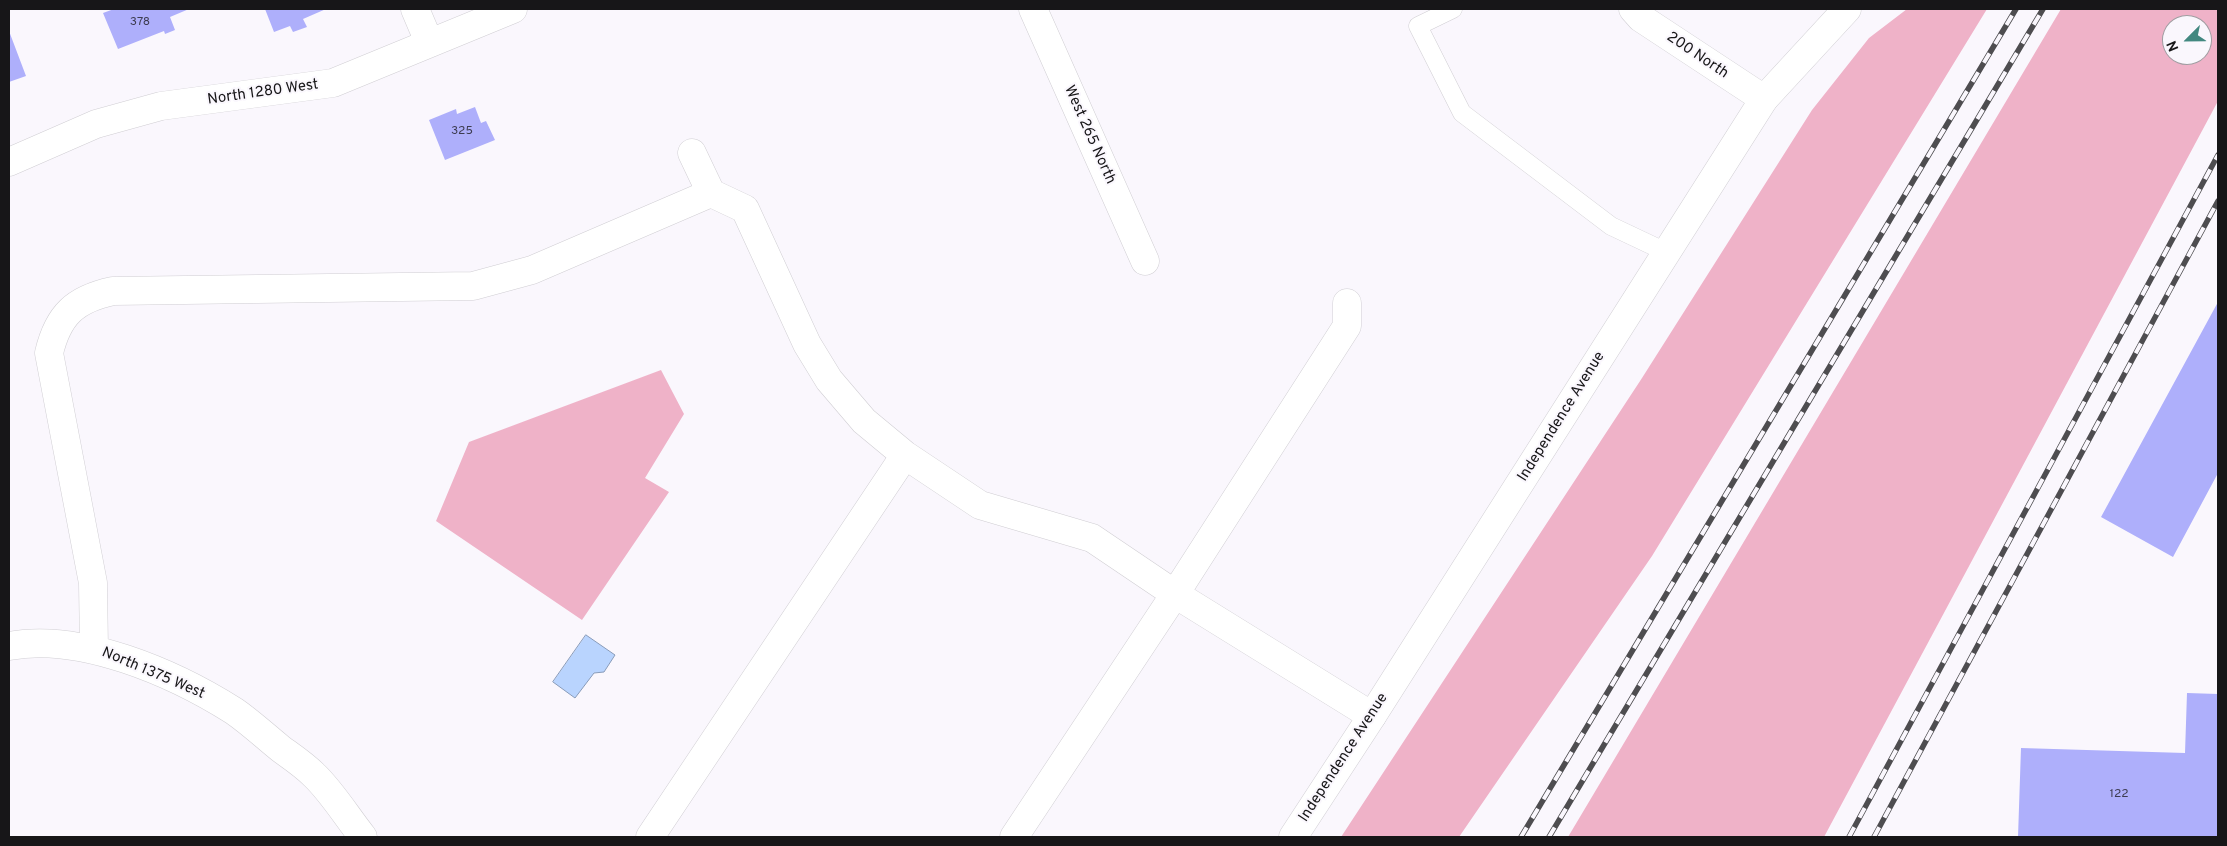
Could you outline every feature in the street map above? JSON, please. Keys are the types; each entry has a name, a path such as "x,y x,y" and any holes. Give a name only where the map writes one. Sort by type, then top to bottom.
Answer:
{"street":[{"path":"415,9 429,42"},
{"name":"North 1280 West","path":"9,162 96,124 161,106 333,83 512,9"},
{"name":"West 265 North","path":"1033,9 1145,261"},
{"name":"200 North","path":"1633,9 1641,18 1764,98"},
{"name":"Independence Avenue","path":"1292,837 1372,716 1764,98 1847,9"},
{"path":"692,153 711,192 745,208 807,344 829,380 864,421 905,455 980,505 1092,538 1175,594 1372,716"},
{"path":"94,649 93,584 49,353 54,332 74,307 91,296 113,290 473,286 532,270 711,192"},
{"path":"1014,837 1175,594 1346,326 1347,303"},
{"path":"650,837 905,455"},
{"name":"North 1375 West","path":"9,646 19,644 63,644 94,649 128,660 188,685 234,711 314,775 363,837"}],"lane":[{"path":"1453,9 1418,26 1462,113 1612,226 1666,252"}],"shaded area":[{"path":"1907,9 1987,9 1652,556 1459,837 1341,837 1642,378 1812,110 1869,38"},
{"path":"2061,9 2218,9 2218,101 1824,837 1568,837"},
{"path":"661,370 684,414 645,478 669,492 582,620 436,521 469,442"}],"water":[{"path":"586,635 615,655 604,672 594,673 575,698 553,682"}],"building":[{"path":"114,9 189,9 170,17 175,30 165,34 164,31 118,49 103,13"},
{"path":"265,9 326,9 303,19 307,27 293,32 290,26 274,32"},
{"path":"9,31 26,76 9,82"},
{"path":"475,107 481,123 486,121 495,140 445,160 429,120 456,109 457,114"},
{"path":"2218,302 2218,473 2173,557 2101,517"},
{"path":"2187,693 2218,694 2218,837 2018,837 2021,748 2185,753"}],"railway":[{"path":"1521,837 2016,9"},
{"path":"1549,837 2043,9"},
{"path":"1849,837 2218,155"},
{"path":"1874,837 2218,201"}]}
